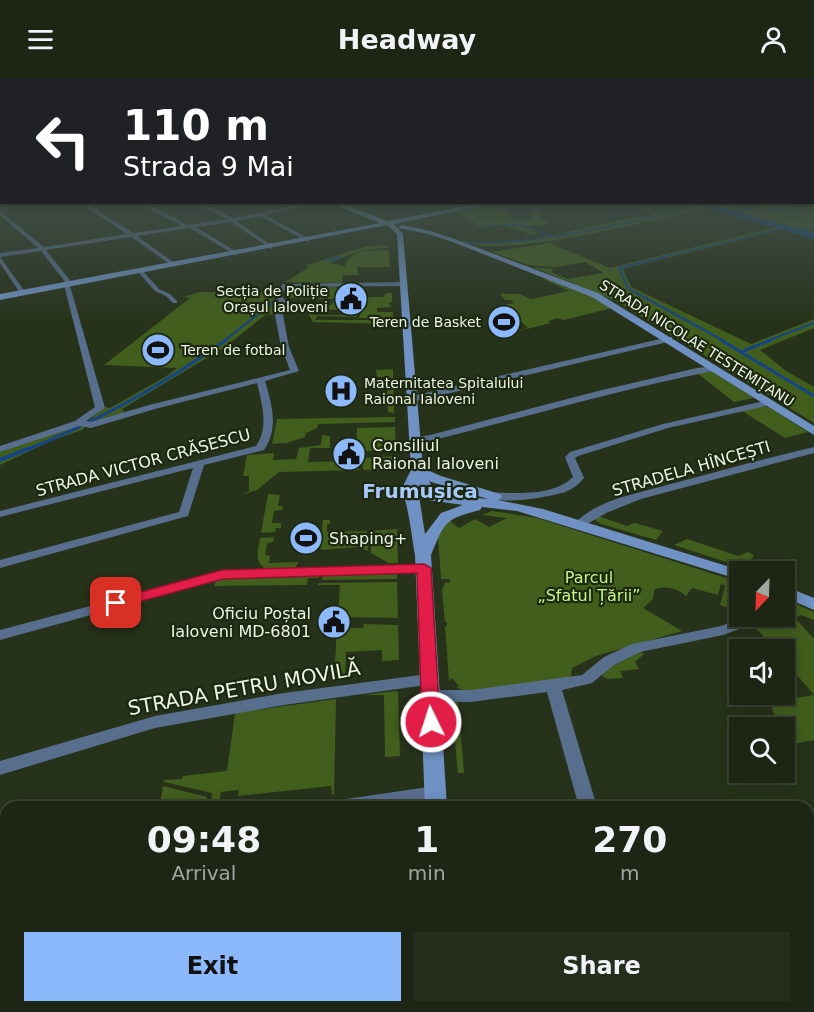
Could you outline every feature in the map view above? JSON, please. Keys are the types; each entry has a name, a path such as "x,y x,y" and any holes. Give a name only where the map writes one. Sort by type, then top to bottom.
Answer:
{"main road":[{"path":"0,297 321,238"},
{"path":"405,238 405,284 417,470 412,478 421,492 428,688 435,800"},
{"name":"STRADA NICOLAE TESTEMIȚANU","path":"444,238 583,289 620,308 814,432"},
{"path":"417,470 436,479 512,505"},
{"path":"421,492 512,505 729,571"},
{"path":"423,561 436,524 450,514 477,506 512,505"},
{"path":"795,598 814,604"}],"street":[{"path":"0,449 78,423 100,408 68,285 42,248 30,238"},
{"path":"23,293 0,257 42,248 121,238"},
{"path":"135,238 174,265"},
{"path":"209,238 235,253"},
{"path":"257,238 271,247"},
{"path":"304,238 308,240"},
{"path":"140,271 157,290 168,295 175,302"},
{"path":"78,423 91,425 295,371 281,332 279,315 286,305 278,295 283,290 282,286 405,284"},
{"path":"412,399 669,339"},
{"path":"415,440 654,380 715,368"},
{"name":"STRADA VICTOR CRĂSESCU","path":"0,514 252,452 264,443 268,416 260,380"},
{"path":"491,496 536,496 577,482 578,474 570,457 574,454 666,426 768,403"},
{"name":"STRADELA HÎNCEȘTI","path":"580,524 595,513 621,502 728,471 814,450"},
{"path":"0,564 184,514 199,464"},
{"path":"536,496 537,512"},
{"path":"0,635 222,575 423,561"},
{"name":"STRADA PETRU MOVILĂ","path":"0,768 155,722 284,699 428,688 471,696 554,686 587,679 609,661 637,648 731,627"},
{"path":"554,686 586,801"}],"green space":[{"path":"541,238 570,238 508,246 481,246 461,241 492,244"},
{"path":"574,238 549,243 610,268 733,238 749,238 623,269 631,287 751,344 814,319 814,328 760,350 786,371 814,387 814,423 616,301 533,267 553,269 551,272 568,279 604,273 585,262 555,267 528,265 492,252"},
{"path":"388,245 388,248 363,251 389,250 390,267 357,267 359,275 343,275 342,283 285,282 308,268 307,265 367,246","holes":["363,251 348,260 345,266 330,263 346,256"]},
{"path":"546,278 584,292 612,308 564,320 558,318 548,321 551,323 494,337 528,328 503,305 515,303 505,300 500,294 519,294 531,299 569,291 543,279"},
{"path":"289,287 341,289 336,293 340,294 333,299 286,298 284,295"},
{"path":"199,292 280,292 273,299 279,299 283,304 275,314 265,315 225,347 122,409 125,412 94,422 88,421 105,407 110,408 177,368 104,365 190,298 184,297"},
{"path":"386,293 392,293 392,302 388,303 392,307 377,308 377,312 393,312 393,318 359,318 365,297 383,297"},
{"path":"343,296 341,307 358,307 357,317 317,316 315,320 393,320 393,324 313,322 308,313 352,315 353,311 324,309"},
{"path":"393,369 394,413 388,412 386,377 377,377 376,370"},
{"path":"711,371 754,398 734,402 696,372"},
{"path":"769,407 808,432 785,438 739,409"},
{"path":"395,417 395,422 318,424 317,428 306,433 305,437 287,443 272,444 277,419"},
{"path":"74,426 86,426 82,430 51,441 0,465 0,452"},
{"path":"395,427 396,451 356,451 357,428"},
{"path":"322,435 330,436 330,448 310,448 308,462 348,461 359,470 279,472 257,490 241,495 249,491 249,476 243,476 247,455 274,453 273,460 296,459 299,448 321,445"},
{"path":"397,456 398,469 363,470 362,458"},
{"path":"268,494 280,495 278,506 283,506 282,510 274,511 272,523 281,523 281,528 276,528 275,532 261,533"},
{"name":"Parcul „Sfatul Țării”","path":"492,511 537,518 729,579 729,608 720,605 725,586 721,584 718,595 692,588 686,596 671,588 658,588 654,590 653,599 643,608 682,631 596,656 572,668 571,678 470,692 457,688 459,686 452,678 449,681 445,626 447,622 445,622 442,590 450,579 441,579 438,537 449,520 459,528 475,519 489,527 507,518 482,515"},
{"path":"595,515 627,526 635,523 663,531 656,540 601,524 595,520"},
{"path":"323,520 330,520 330,524 327,524 327,532 367,531 368,551 358,547 322,550 320,548"},
{"path":"397,529 398,563 389,563 371,553 370,531"},
{"path":"274,537 273,542 267,543 265,555 270,556 269,563 298,562 295,569 266,569 260,563 258,555 260,538"},
{"path":"687,539 738,556 748,552 754,555 750,561 729,561 729,563 674,545"},
{"path":"398,570 397,579 322,580 323,574"},
{"path":"319,575 319,578 308,578 307,585 214,586 216,581 221,579"},
{"path":"397,582 398,618 338,617 340,585 318,585 319,583"},
{"path":"795,604 814,612 814,620 801,615 795,618"},
{"path":"795,618 814,639 814,695 795,673 795,639 765,639 756,628 795,627"},
{"path":"364,624 398,625 399,660 382,661 382,650 346,652 345,678 334,679 337,628 363,628"},
{"path":"640,651 644,654 635,662 639,669 620,671 623,678 607,679 602,676 607,669"},
{"path":"398,692 400,756 385,757 384,695 363,695"},
{"path":"814,695 814,740 795,743 795,717 776,717 772,705 795,705 795,698"},
{"path":"336,699 334,794 332,795 331,786 238,796 239,790 221,792 219,801 211,801 212,793 164,782 164,780 182,779 183,776 227,771 235,713"},
{"path":"455,701 458,701 464,773 458,773 452,712 456,712"},
{"path":"163,786 207,797 206,801 161,801"}],"waterway":[{"path":"464,243 492,243 545,238"},
{"path":"659,258 745,238"},
{"path":"327,261 339,257 335,258"},
{"path":"628,288 619,268 665,257"},
{"path":"629,289 724,341"},
{"path":"224,341 276,300"},
{"path":"767,341 814,323"},
{"path":"26,450 129,401 179,372 226,340"},
{"path":"721,340 814,396"},
{"path":"743,351 771,340"},
{"path":"0,460 30,448"}],"place":[{"name":"Secția de Poliție Orașul Ialoveni","path":"351,299"},
{"name":"Teren de Basket","path":"504,322"},
{"name":"Teren de fotbal","path":"158,350"},
{"name":"Maternitatea Spitalului Raional Ialoveni","path":"341,391"},
{"name":"Consiliul Raional Ialoveni","path":"349,454"},
{"name":"Shaping+","path":"306,538"},
{"name":"Oficiu Poștal Ialoveni MD-6801","path":"334,622"}],"district":[{"name":"Frumușica","path":"420,491"}],"route":[{"path":"116,603 222,575 424,568 431,722"}]}
